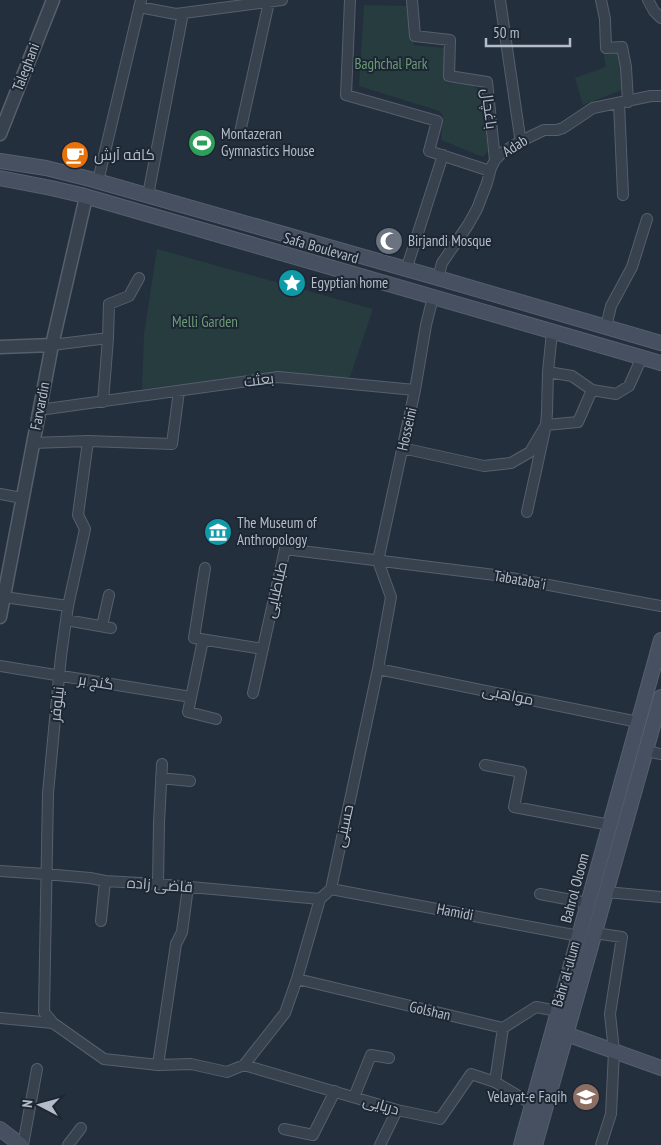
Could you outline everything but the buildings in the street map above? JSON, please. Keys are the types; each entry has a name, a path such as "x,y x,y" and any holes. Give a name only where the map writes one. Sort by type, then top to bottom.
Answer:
{"main road":[{"name":"Safa Boulevard","path":"0,161 46,168 98,181 661,344"},
{"name":"Safa Boulevard","path":"0,178 49,187 86,197 661,363"},
{"path":"248,243 252,225"},
{"path":"433,297 438,278"},
{"path":"496,315 501,297"},
{"name":"Bahrol Oloom","path":"521,1145 532,1104 559,1032 558,1011 661,640"},
{"name":"Bahr al-ulum","path":"534,1145 559,1032 594,933 661,697"},
{"path":"559,1032 661,1068"},
{"path":"0,1129 22,1145"}],"street":[{"name":"Taleghani","path":"0,134 53,0"},
{"path":"98,181 140,4 176,14 282,0"},
{"path":"350,0 346,95 437,121 429,151 490,171"},
{"name":"باغچال","path":"412,0 415,36 450,40 449,76 487,82 495,160"},
{"path":"500,0 522,141"},
{"path":"601,0 605,19 606,48 622,46 626,68 623,196"},
{"path":"648,0 654,11 661,18"},
{"path":"240,132 269,2"},
{"path":"148,195 184,13"},
{"name":"Adab","path":"438,278 442,263 468,225 476,209 488,183 490,171 495,160 503,152 544,130 562,128 593,108 651,96 661,96"},
{"path":"406,270 443,155"},
{"name":"Farvardin","path":"0,617 52,345 86,197"},
{"path":"606,327 611,306 632,267 647,219"},
{"path":"103,402 109,304 129,296 139,278"},
{"name":"Hosseini","path":"378,561 416,390 426,325 433,297"},
{"path":"527,512 546,425 552,332"},
{"path":"0,347 52,345 108,338"},
{"path":"548,372 572,376 592,390 616,394 629,386 642,357"},
{"name":"بعثت","path":"39,410 278,378 416,390"},
{"path":"546,425 578,422 592,390"},
{"path":"33,443 88,441 172,444 179,391"},
{"path":"402,448 484,466 511,463 530,452 546,425"},
{"name":"نیلوفر","path":"53,1023 44,1012 45,874 48,793 66,620 85,529 78,515 88,441"},
{"path":"0,494 22,498"},
{"name":"طباطبایی","path":"253,693 285,549 378,561"},
{"name":"Tabataba'i","path":"378,561 495,575 661,606"},
{"name":"حسینی","path":"331,889 378,669 390,597 378,561"},
{"path":"205,568 194,638 263,649"},
{"path":"66,620 107,627 109,595"},
{"path":"2,602 68,606"},
{"path":"203,640 188,712 216,719"},
{"name":"گنج بر","path":"0,666 191,697"},
{"name":"مواهبی","path":"378,669 638,722"},
{"path":"646,751 661,754"},
{"path":"158,884 162,764"},
{"path":"484,765 521,772 514,807 610,825"},
{"path":"161,778 190,781"},
{"name":"قاضی زاده","path":"0,872 188,886 320,899"},
{"path":"101,921 105,881"},
{"path":"158,1065 176,944 182,932 188,886"},
{"path":"0,1018 53,1023 104,1059 158,1065 191,1064 227,1072 244,1065 285,1013 320,899 331,889"},
{"name":"Hamidi","path":"331,889 579,936"},
{"path":"606,892 661,897"},
{"path":"540,894 588,903"},
{"path":"594,933 622,937 610,1014 614,1051 611,1114 601,1145"},
{"name":"Golshan","path":"297,979 503,1028"},
{"path":"495,1082 503,1028 536,1007 558,1011"},
{"path":"354,1097 371,1055 389,1058"},
{"name":"دریایی","path":"244,1065 397,1110 440,1120 471,1074 495,1082 532,1104"},
{"path":"22,1145 37,1069"},
{"path":"284,1128 313,1135 335,1091"},
{"path":"380,1145 397,1110"},
{"path":"68,1145 82,1128"}],"green space":[{"name":"Baghchal Park","path":"364,5 408,6 414,45 444,48 446,83 472,84 482,94 488,151 483,157 441,140 443,116 439,111 359,86"},
{"path":"603,50 619,51 624,89 583,105 575,78 606,67"},
{"name":"Melli Garden","path":"157,249 373,309 350,377 247,377 142,389 144,334"}],"place":[{"name":"Montazeran Gymnastics House","path":"202,143"},
{"name":"کافه آرش","path":"75,155"},
{"name":"Birjandi Mosque","path":"389,241"},
{"name":"Egyptian home","path":"292,283"},
{"name":"The Museum of Anthropology","path":"218,532"},
{"name":"Velayat-e Faqih","path":"586,1097"}]}
